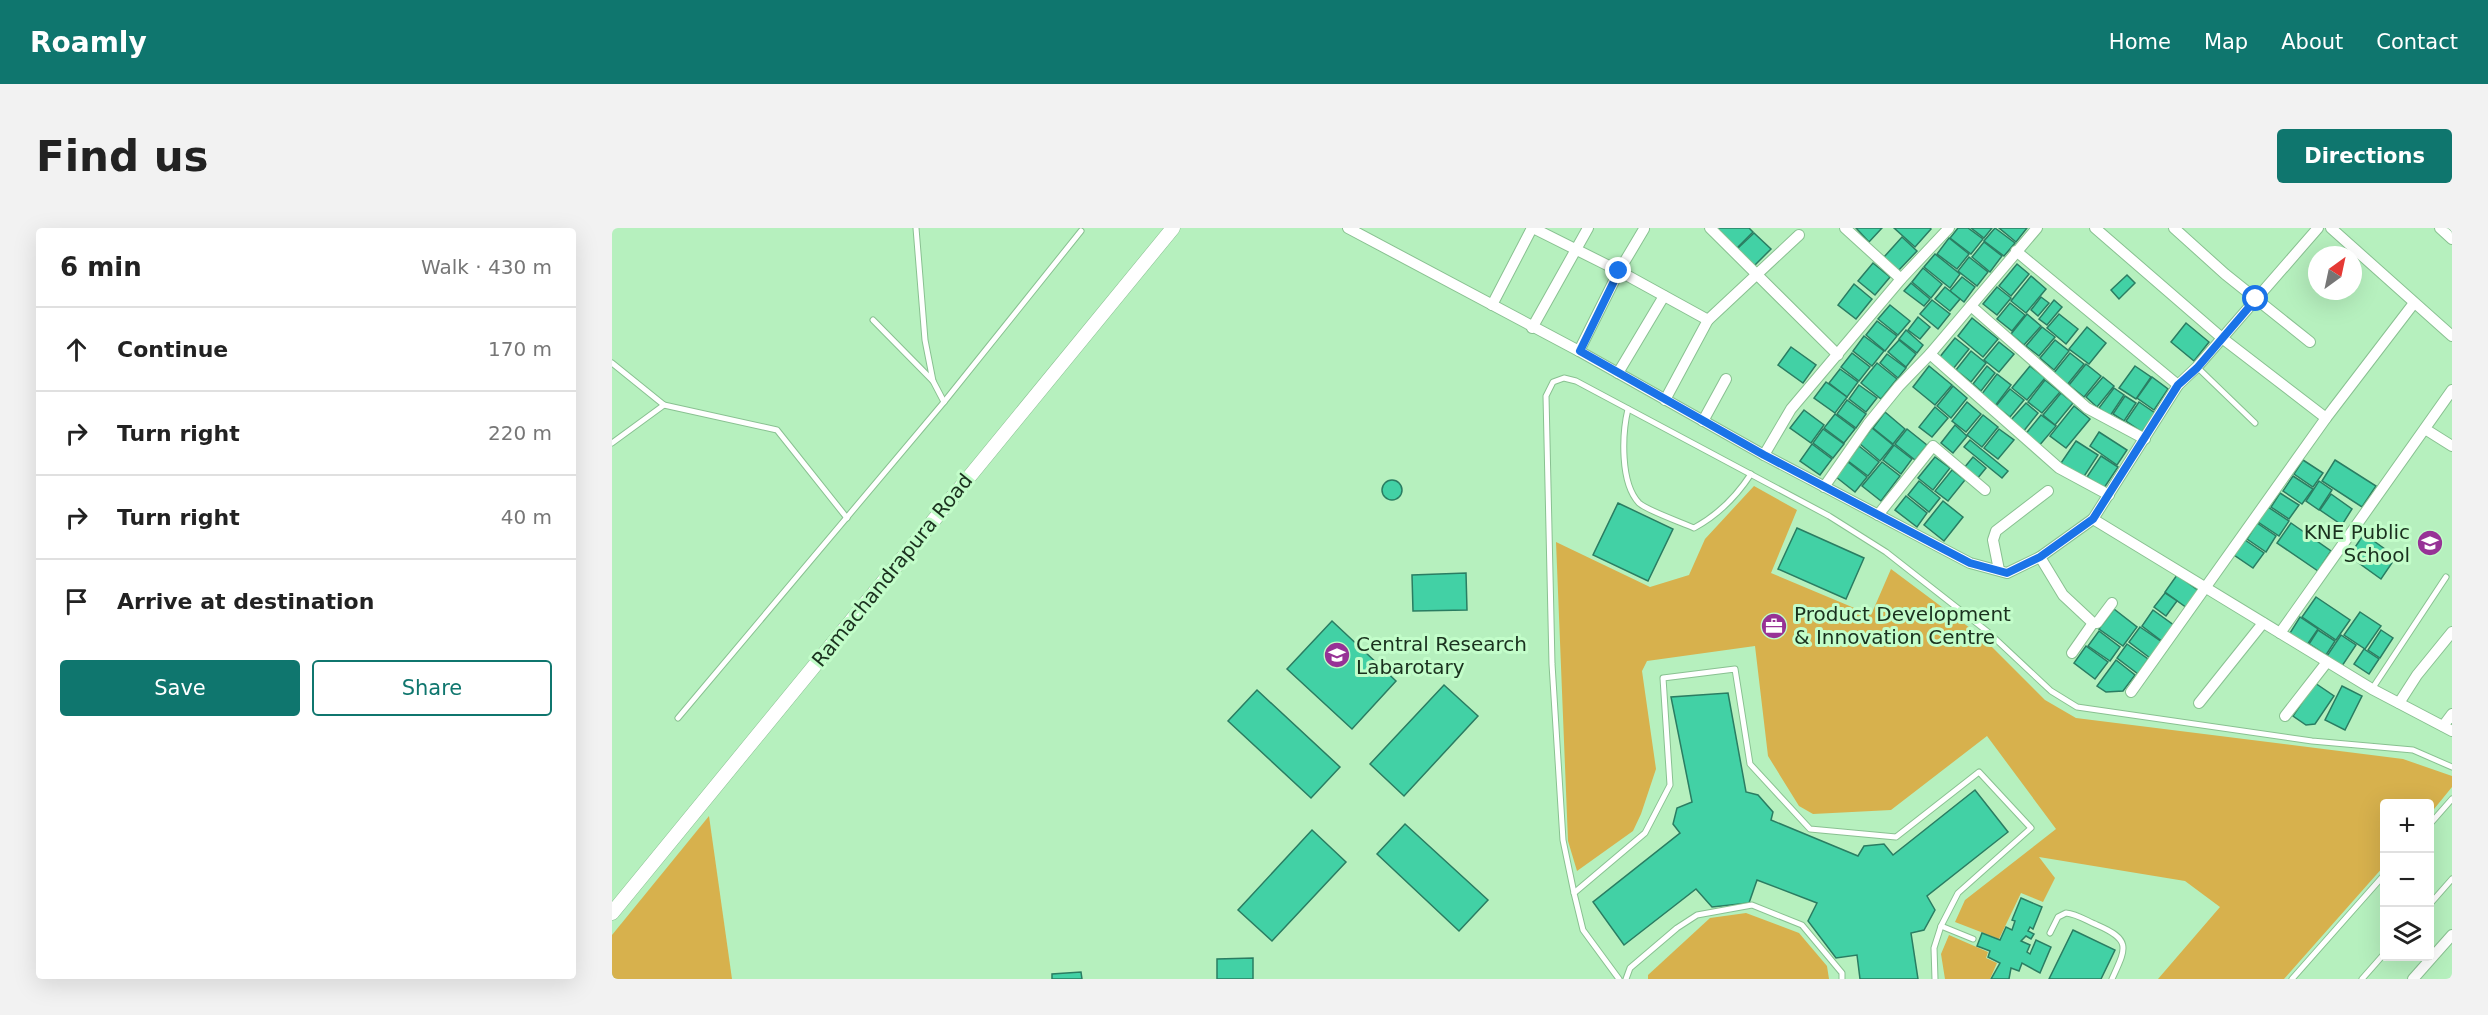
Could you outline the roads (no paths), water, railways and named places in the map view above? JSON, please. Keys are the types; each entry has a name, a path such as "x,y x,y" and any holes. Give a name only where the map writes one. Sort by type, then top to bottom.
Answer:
{"street":[{"name":"Ramachandrapura Road","path":"612,913 1173,228"},
{"path":"1348,228 1532,328 1580,351 1764,455 1878,515 1970,563 2007,573 2040,557 2093,519 2178,385 2197,368 2318,228"},
{"path":"1492,305 1533,228 1619,271 1708,320"},
{"path":"1532,328 1588,228"},
{"path":"1580,351 1619,271 1644,228"},
{"path":"1710,228 1838,355"},
{"path":"1845,228 1901,279"},
{"path":"1764,455 1791,410 1901,279 1949,228"},
{"path":"1824,486 1868,424 1899,386 1930,354 2037,228"},
{"path":"2095,228 2222,338 2326,418"},
{"path":"2174,228 2310,342"},
{"path":"2331,228 2452,336"},
{"path":"2440,228 2452,239"},
{"path":"1665,400 1708,320 1758,276 1799,235"},
{"path":"2016,251 2178,385"},
{"path":"1618,373 1664,296"},
{"path":"2131,692 2326,418 2414,303"},
{"path":"1971,306 2087,408 2145,439"},
{"path":"1930,354 2059,468 2109,495"},
{"path":"1703,420 1726,379"},
{"path":"2280,633 2452,390"},
{"path":"2425,429 2452,446"},
{"path":"1878,515 1933,446 1985,490"},
{"path":"1999,570 1993,540 1996,531 2048,491"},
{"path":"2093,519 2372,689 2447,729 2452,714"},
{"path":"2040,557 2063,595 2093,623"},
{"path":"2072,653 2093,623 2097,623 2112,603"},
{"path":"2199,703 2263,623"},
{"path":"2399,703 2417,675 2452,632"},
{"path":"2285,716 2327,662"},
{"path":"2414,979 2452,935"}],"lane":[{"path":"916,228 925,340 933,381"},
{"path":"678,718 945,402 1081,231"},
{"path":"873,320 933,381 945,402"},
{"path":"612,363 664,405 777,430 848,518"},
{"path":"2197,368 2255,423"},
{"path":"1619,979 1583,930 1563,840 1552,664 1546,396 1553,382 1558,379 1571,378 1829,516 1886,552 1988,632 2051,692 2077,707 2312,741 2413,750 2452,767"},
{"path":"612,443 664,405"},
{"path":"1628,409 1623,435 1624,462 1630,484 1640,504 1694,528 1730,502 1751,474"},
{"path":"2372,689 2446,577"},
{"path":"1574,893 1645,833 1670,785 1664,678 1735,669 1750,764 1810,829 1896,837 1979,772 2031,828 1958,893 1941,926 1934,948 1935,979"},
{"path":"2434,819 2452,799"},
{"path":"2434,899 2452,879"},
{"path":"2292,979 2380,881"},
{"path":"1626,979 1630,968 1677,928 1697,915 1752,905 1802,925 1842,973 1842,979"},
{"path":"2050,933 2058,917 2066,913 2116,933 2121,941 2123,955 2112,979"},
{"path":"1941,926 1973,939"},
{"path":"2362,979 2380,959"}],"place":[{"name":"KNE Public School","path":"2430,543"},
{"name":"Product Development & Innovation Centre","path":"1774,626"},
{"name":"Central Research Labarotary","path":"1337,655"}]}
